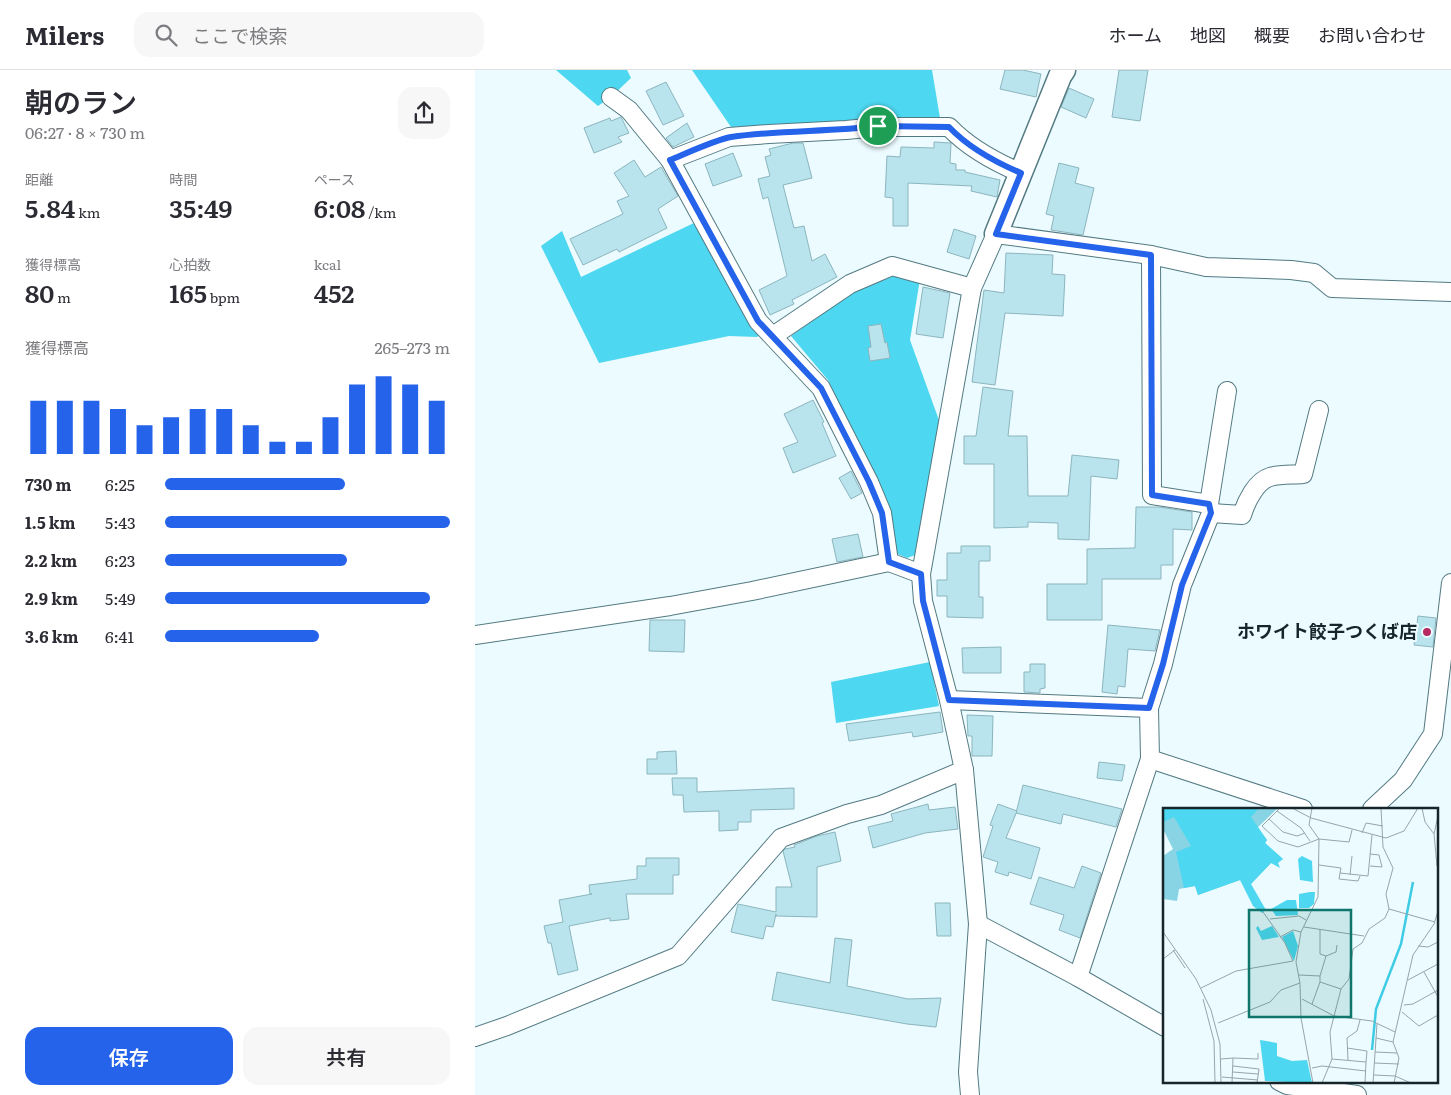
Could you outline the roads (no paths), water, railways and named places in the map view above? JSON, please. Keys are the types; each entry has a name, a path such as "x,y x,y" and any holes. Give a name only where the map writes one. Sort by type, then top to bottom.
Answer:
{"street":[{"path":"970,1095 968,1072 978,924 964,770 949,700 923,601 921,574 972,288 1064,70"},
{"path":"611,97 629,110 670,160 758,321 821,388 869,482 882,513 889,562"},
{"path":"670,160 729,137 845,130 878,126 949,127 959,138 1003,165 1021,173"},
{"path":"996,234 1151,255 1206,267 1291,270 1314,273 1332,288 1451,292"},
{"path":"1151,255 1152,495 1242,515 1245,505 1258,485 1270,477 1303,474 1319,410"},
{"path":"773,336 850,284 892,266 972,288"},
{"path":"1078,977 1150,759 1149,708 1163,664 1182,585 1210,509 1227,392"},
{"path":"475,635 670,606 889,562 921,574"},
{"path":"1374,808 1403,780 1433,734 1451,583"},
{"path":"949,700 1149,708"},
{"path":"1150,759 1300,808"},
{"path":"475,1036 507,1026 678,956 781,838 847,814 881,805 964,770"},
{"path":"978,924 1078,977 1163,1026"},
{"path":"1283,1086 1357,1095"}],"place":[{"name":"ホワイト餃子つくば店","path":"1427,632"}]}
